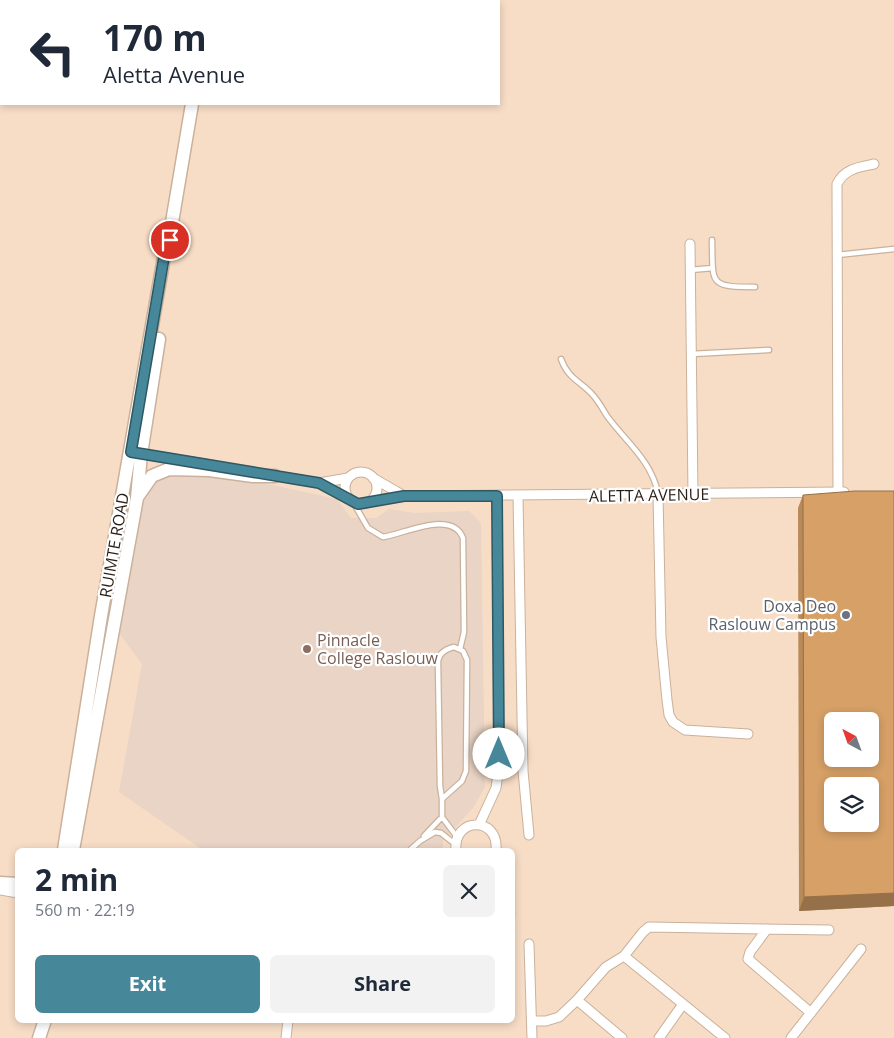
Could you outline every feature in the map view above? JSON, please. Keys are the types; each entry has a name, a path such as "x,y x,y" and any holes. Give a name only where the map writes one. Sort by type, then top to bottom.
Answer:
{"main road":[{"name":"RUIMTE ROAD","path":"65,848 101,616 136,453 164,257 170,240 192,105"},
{"name":"RUIMTE ROAD","path":"65,848 136,498 136,453"},
{"path":"136,498 152,476 168,469 209,470 253,476 275,476"},
{"path":"0,883 15,884"},
{"path":"34,1038 35,1023"},
{"path":"39,1038 44,1023"}],"street":[{"path":"838,492 837,184 840,177 847,172 874,164"},
{"path":"690,244 693,494"},
{"path":"136,453 319,483 348,478 352,475 363,473 404,496"},
{"path":"348,478 345,489 351,501"},
{"path":"319,483 351,501 364,504 373,499 377,488 373,478"},
{"name":"ALETTA AVENUE","path":"369,502 404,496 693,494 801,497 838,492 857,492"},
{"path":"658,495 661,637 669,715 677,726 685,730 748,734"},
{"path":"480,825 496,788 499,766 497,496"},
{"path":"518,496 523,771 529,835"},
{"path":"456,844 466,827 480,825 491,831 495,837 496,848"},
{"path":"0,890 15,892"},
{"path":"532,1021 546,1021 556,1018 576,1000 606,967 624,956 649,927 829,930"},
{"path":"767,929 750,952 748,960 811,1012"},
{"path":"529,944 532,1038"},
{"path":"791,1038 861,948"},
{"path":"624,956 725,1038"},
{"path":"576,1000 622,1038"},
{"path":"659,1038 683,1004"},
{"path":"286,1038 288,1023"}],"lane":[{"path":"712,240 713,268 716,281 728,287 755,287"},
{"path":"837,255 894,249"},
{"path":"690,270 713,268"},
{"path":"691,354 769,350"},
{"path":"561,359 569,374 592,394 607,416 638,451 652,473 658,495"},
{"path":"351,501 368,528 383,537 416,527 442,524 451,525 460,531 463,538 464,632 460,649"},
{"path":"442,799 462,781 466,771 466,660 465,654 460,649 454,647 447,648 438,659 442,817 456,844"},
{"path":"420,841 442,817"},
{"path":"412,848 432,832 438,832 456,844"}],"shaded area":[{"name":"Pinnacle College Raslouw","path":"176,464 337,499 351,518 376,518 389,509 415,513 469,511 481,523 485,787 473,808 443,841 443,848 200,848 119,792 142,664 119,633 148,477"},
{"path":"515,861 516,918 515,918"}],"building":[{"name":"Doxa Deo Raslouw Campus","path":"855,491 894,491 894,893 804,897 803,495"}],"place":[{"name":"Doxa Deo Raslouw Campus","path":"846,615"},
{"name":"Pinnacle College Raslouw","path":"307,649"}],"route":[{"path":"170,240 164,257 131,452 319,483 358,504 404,496 497,496 499,754"}]}
